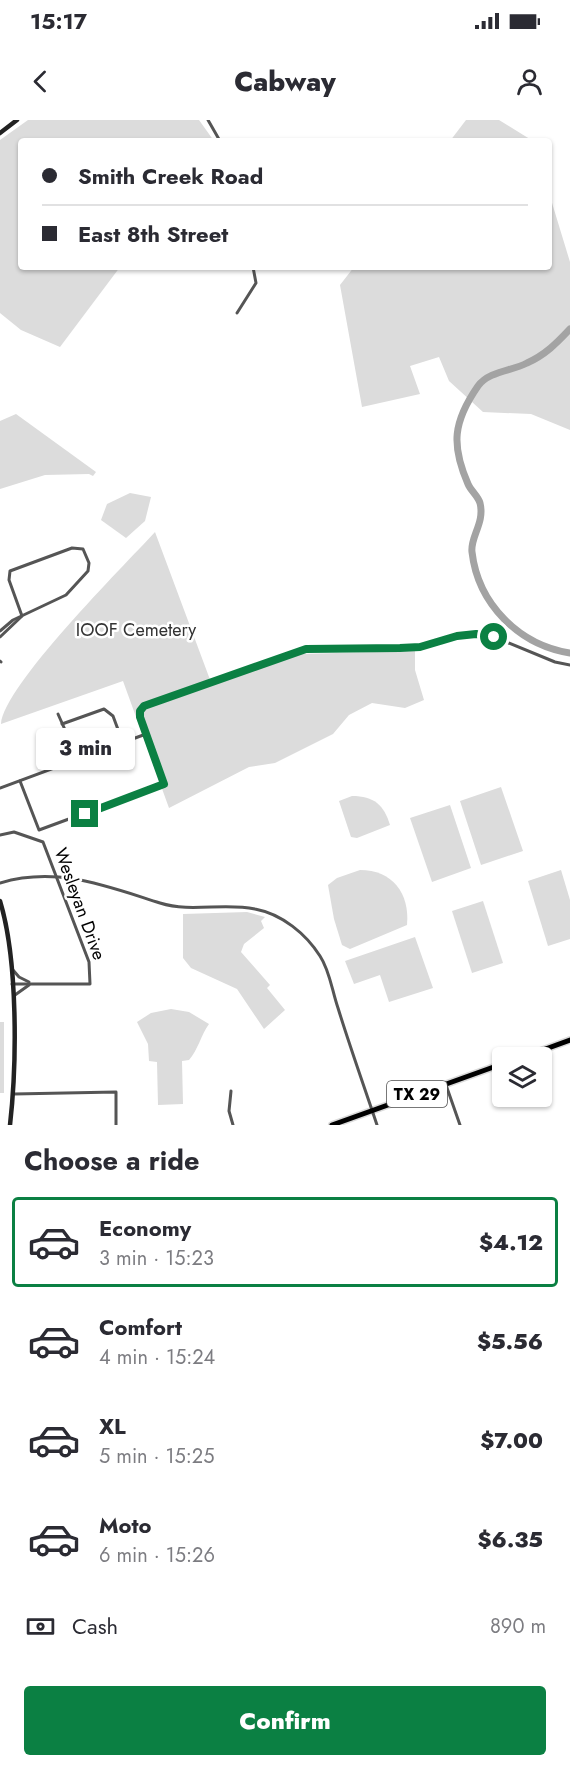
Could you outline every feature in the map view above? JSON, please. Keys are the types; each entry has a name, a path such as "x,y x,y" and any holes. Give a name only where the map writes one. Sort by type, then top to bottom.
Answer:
{"main road":[{"path":"551,1047 570,1040"},
{"name":"TX 29","path":"332,1125 492,1068"}],"street":[{"path":"0,133 17,120"},
{"path":"208,120 218,138"},
{"path":"237,313 256,283 254,270"},
{"path":"0,631 22,616 66,595 89,568 83,549 72,548 10,571 9,580 22,616"},
{"path":"0,637 22,616"},
{"path":"20,781 39,830 164,784 140,714 144,706 306,649 420,647 457,636 476,634 494,637 570,665"},
{"path":"62,724 104,709 113,716 123,743"},
{"path":"58,714 66,732"},
{"path":"0,788 146,734"},
{"name":"Wesleyan Drive","path":"0,835 14,832 43,842 89,962 90,984 33,984"},
{"path":"0,884 19,878 56,876 104,884 174,906 256,909 286,922 302,934 321,957 377,1125"},
{"path":"0,901 7,926 12,984 14,1094 10,1125"},
{"path":"11,965 16,975 33,984"},
{"path":"12,984 33,984"},
{"path":"12,1002 15,994 33,984"},
{"path":"446,1085 460,1125"},
{"path":"231,1091 229,1111 233,1125"},
{"path":"14,1094 116,1092 116,1125"}],"green space":[{"path":"28,120 199,120 212,138 18,138 18,270 118,270 60,347 21,330 0,313 0,140"},
{"path":"466,120 499,120 528,138 452,138"},
{"path":"552,203 570,262 570,430 531,414 483,412 449,381 439,357 410,366 420,394 362,407 340,285 352,270 552,270"},
{"path":"16,414 96,472 93,476 89,474 45,475 0,489 0,421"},
{"path":"130,493 151,497 145,521 126,538 101,520 107,504"},
{"name":"IOOF Cemetery","path":"155,532 212,685 299,654 415,651 415,670 424,700 405,708 372,703 349,715 333,734 275,763 249,767 169,808 123,681 1,724 7,706 43,655"},
{"path":"501,787 523,851 481,865 460,801"},
{"path":"352,796 360,796 377,803 385,812 390,825 357,838 351,837 339,801"},
{"path":"450,805 471,868 432,882 410,818"},
{"path":"360,870 381,874 397,886 405,903 407,925 350,949 342,945 334,919 328,885 337,878"},
{"path":"561,870 570,900 570,939 548,946 528,881"},
{"path":"483,901 503,963 472,973 452,911"},
{"path":"247,912 265,917 261,921 264,928 244,944 241,952 270,985 267,988 285,1010 264,1029 237,989 191,968 183,958 183,914"},
{"path":"415,937 433,988 389,1002 380,975 354,984 345,961"},
{"path":"171,1009 189,1012 209,1024 192,1056 189,1060 182,1061 183,1104 158,1105 157,1062 149,1061 148,1044 137,1022 151,1013"},
{"path":"0,1022 4,1022 4,1093 0,1093"}],"waterway":[{"path":"570,329 539,356 521,366 494,374 483,381 464,411 457,434 457,445 463,470 468,484 480,503 481,517 472,552 483,589 492,605 518,631 534,641 570,653"}],"route":[{"path":"85,814 164,784 140,717 141,708 144,706 306,649 420,647 457,636 476,634 494,637"}]}
